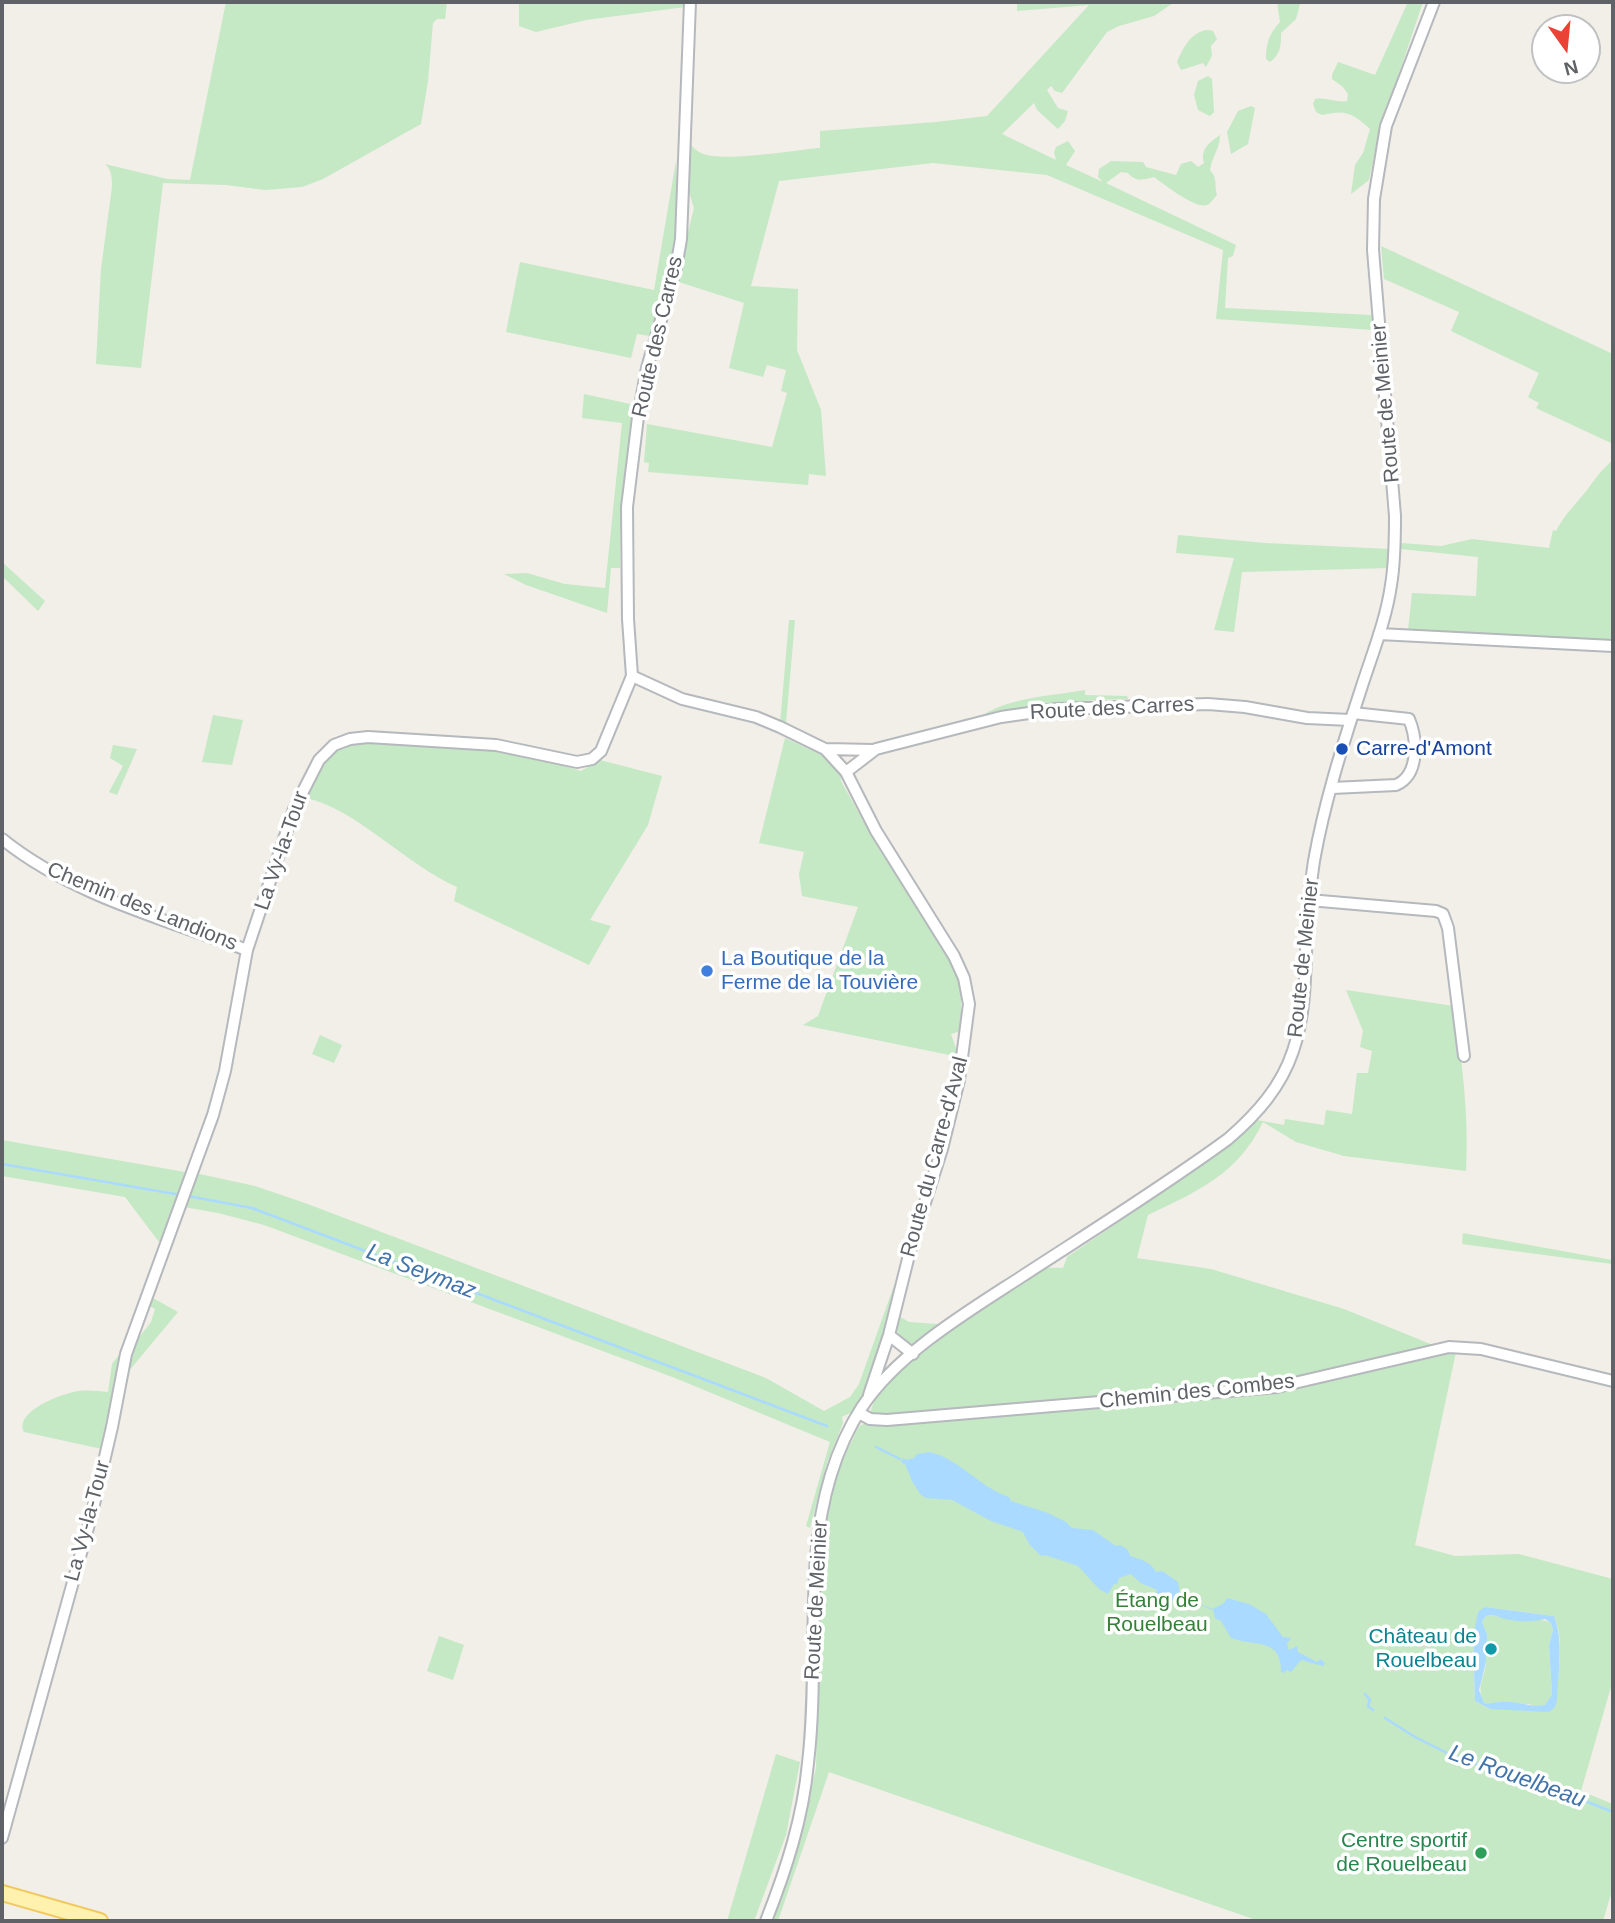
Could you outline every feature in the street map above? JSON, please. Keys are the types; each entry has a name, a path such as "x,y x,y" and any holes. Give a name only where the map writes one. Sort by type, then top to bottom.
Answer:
{"main road":[{"path":"2,1893 71,1917 100,1921"}],"street":[{"name":"Route des Carres","path":"690,2 681,239 676,268 647,368 627,507 628,618 632,676 682,699 756,717 825,748 854,751 876,749 990,720 1057,709 1208,704 1245,707 1307,718 1409,719 1415,748 1413,765 1405,780 1396,785 1332,788"},
{"name":"Route de Meinier","path":"766,1921 793,1843 808,1765 813,1699 814,1600 821,1511 838,1452 859,1413 884,1381 913,1354 965,1314 1210,1153 1254,1115 1281,1079 1298,1032 1303,1009 1309,900 1322,825 1391,587 1395,516 1373,250 1374,199 1386,126 1434,2"},
{"path":"1379,634 1613,646"},
{"name":"La Vy-la-Tour","path":"2,1838 91,1517 129,1342 219,1093 247,950 294,809 314,768 334,745 357,738 496,746 568,761 587,761 596,756 606,744 632,676"},
{"name":"Route des Carres","path":"825,748 846,772 876,749"},
{"name":"Route du Carre-d'Aval","path":"846,772 876,831 954,956 968,995 965,1041 953,1103 911,1247 889,1335 867,1400"},
{"name":"Chemin des Landions","path":"2,839 19,852 84,887 247,950"},
{"path":"1309,900 1436,911 1443,914 1448,928 1464,1056"},
{"path":"889,1335 913,1354"},
{"name":"Chemin des Combes","path":"859,1413 870,1419 887,1420 1277,1387 1449,1347 1480,1349 1613,1381"}],"green space":[{"path":"226,2 447,2 445,19 437,19 433,23 421,124 323,179 302,187 265,190 226,185 163,183 141,368 96,364 101,269 112,187 112,177 105,164 167,179 190,180"},
{"path":"519,2 685,2 685,7 586,20 536,32 519,26"},
{"path":"1017,2 1180,2 1173,3 1154,16 1107,32 1062,93 1051,86 1047,90 1058,108 1068,111 1065,121 1058,129 1037,110 1034,103 1002,134 1056,160 1056,147 1068,141 1075,151 1066,165 1103,182 1098,177 1099,169 1111,161 1143,162 1146,167 1176,175 1181,164 1191,161 1198,167 1204,163 1203,154 1206,147 1220,135 1210,170 1215,179 1217,195 1209,204 1189,201 1154,177 1140,180 1121,172 1106,183 1236,245 1233,256 1228,258 1225,308 1372,315 1373,330 1216,319 1223,250 1047,175 933,163 779,181 751,286 798,289 797,350 821,410 826,476 809,474 808,485 648,472 649,463 644,462 647,424 772,447 787,393 781,391 786,370 767,365 763,377 729,368 744,303 676,281 694,208 688,189 689,142 699,152 711,156 759,155 820,148 820,131 987,116 1089,5 1017,11"},
{"path":"1277,2 1300,4 1296,19 1281,33 1278,52 1270,62 1266,59 1268,43 1280,22"},
{"path":"1408,2 1423,2 1379,133 1369,180 1351,194 1355,165 1363,153 1370,129 1348,114 1322,115 1316,112 1313,104 1315,99 1347,101 1348,94 1332,79 1338,62 1375,75"},
{"path":"1213,31 1217,39 1211,46 1212,56 1206,67 1203,63 1181,70 1177,62 1185,46 1196,34"},
{"path":"1208,76 1212,79 1214,112 1210,116 1198,110 1194,95 1198,81"},
{"path":"1251,106 1255,108 1248,144 1231,154 1227,132 1238,111"},
{"path":"676,161 680,220 668,284 650,336 637,334 631,358 506,332 520,262 654,290"},
{"path":"1381,246 1613,354 1613,444 1536,408 1539,403 1528,397 1539,373 1451,331 1459,312 1384,279"},
{"path":"584,394 635,405 620,535 620,568 611,568 607,613 526,585 504,574 527,573 565,584 605,588 622,423 582,418"},
{"path":"1613,460 1613,643 1408,630 1412,593 1476,596 1478,557 1401,549 1401,543 1441,546 1472,539 1549,548 1553,530 1556,531 1566,515"},
{"path":"1178,535 1265,543 1390,549 1389,568 1242,572 1234,632 1214,630 1234,558 1176,553"},
{"path":"2,562 45,601 38,611 2,576"},
{"path":"789,620 795,620 786,723 780,724"},
{"path":"1085,690 1085,695 1127,696 1128,699 1093,700 1000,714 999,710 983,715 1019,701"},
{"path":"213,715 243,720 232,765 202,762"},
{"path":"785,738 820,754 840,770 841,781 879,849 951,959 961,985 961,1031 951,1034 959,1057 803,1025 818,1016 858,907 802,896 799,874 804,852 759,843"},
{"path":"368,741 521,753 581,771 600,760 662,776 648,825 590,920 611,926 589,965 454,901 457,887 419,865 344,813 306,798 318,769 328,756 340,746"},
{"path":"113,745 137,749 117,795 109,792 123,766 110,758"},
{"path":"1346,990 1454,1006 1466,1109 1466,1171 1344,1156 1296,1142 1263,1122 1242,1155 1229,1168 1200,1189 1148,1215 1137,1258 1211,1269 1344,1309 1433,1345 1280,1383 876,1416 871,1413 876,1399 889,1383 930,1347 1033,1274 1046,1268 1063,1268 1067,1257 1138,1209 1136,1207 1230,1145 1257,1120 1284,1125 1285,1119 1324,1125 1326,1110 1352,1114 1357,1073 1368,1073 1372,1051 1360,1047 1363,1031"},
{"path":"320,1035 342,1045 334,1063 312,1054"},
{"path":"2,1140 185,1172 164,1237 159,1242 125,1197 2,1176"},
{"path":"195,1173 255,1186 305,1203 766,1378 824,1411 850,1397 859,1384 902,1263 875,1365 860,1402 852,1412 842,1417 843,1423 827,1463 810,1528 806,1526 830,1442 675,1378 264,1225 184,1207"},
{"path":"1463,1233 1612,1260 1612,1264 1462,1244"},
{"path":"151,1297 178,1312 128,1372 133,1345 151,1322 155,1309 148,1305"},
{"path":"897,1315 909,1322 938,1324 912,1344 898,1334"},
{"name":"Étang de Rouelbeau","path":"1443,1351 1456,1352 1415,1545 1455,1556 1519,1554 1613,1579 1613,1680 1581,1791 1613,1804 1613,1887 1603,1921 1259,1921 829,1772 778,1921 770,1921 799,1840 816,1768 821,1557 829,1499 838,1470 859,1426 866,1423 881,1425 1280,1390","holes":["1485,1607 1554,1616 1560,1638 1555,1707 1490,1709 1475,1701 1473,1638"]},
{"path":"121,1352 102,1449 24,1432 25,1418 31,1411 49,1401 78,1391 108,1392 112,1364"},
{"path":"1486,1616 1551,1623 1553,1630 1549,1645 1552,1696 1545,1706 1484,1703 1481,1687 1486,1652 1482,1622"},
{"path":"439,1636 464,1645 453,1680 427,1671"},
{"path":"776,1754 800,1762 786,1835 754,1921 727,1921"}],"water":[{"path":"930,1452 951,1461 988,1487 1009,1497 1011,1501 1048,1513 1072,1528 1093,1530 1116,1546 1120,1545 1128,1550 1130,1556 1145,1561 1156,1572 1162,1571 1178,1582 1180,1596 1213,1609 1227,1598 1249,1604 1266,1614 1283,1637 1291,1638 1287,1644 1289,1650 1297,1646 1298,1652 1325,1663 1323,1666 1301,1660 1291,1672 1281,1672 1277,1653 1272,1648 1231,1638 1221,1621 1215,1618 1213,1610 1181,1597 1171,1601 1156,1596 1157,1590 1141,1583 1131,1574 1119,1578 1108,1594 1099,1589 1078,1566 1041,1556 1029,1544 1023,1532 991,1521 952,1500 926,1498 921,1495 905,1464 901,1462 903,1458 906,1460 917,1454"},
{"path":"1485,1607 1554,1616 1560,1646 1559,1668 1557,1700 1555,1707 1549,1712 1490,1709 1475,1701 1473,1638 1478,1612","holes":["1486,1616 1519,1621 1545,1619 1551,1623 1553,1630 1549,1645 1552,1695 1545,1705 1484,1703 1479,1690 1486,1662 1487,1635 1482,1622"]}],"waterway":[{"name":"La Seymaz","path":"2,1164 181,1195"},
{"name":"La Seymaz","path":"188,1196 252,1208 827,1426"},
{"name":"La Seymaz","path":"876,1447 900,1459"},
{"name":"Le Rouelbeau","path":"1365,1694 1370,1700 1368,1706 1373,1710"},
{"name":"Le Rouelbeau","path":"1385,1718 1453,1756 1613,1812"}],"place":[{"name":"Carre-d'Amont","path":"1342,749"},
{"name":"La Boutique de la Ferme de la Touvière","path":"707,971"},
{"name":"Château de Rouelbeau","path":"1491,1649"},
{"name":"Centre sportif de Rouelbeau","path":"1481,1853"}]}
